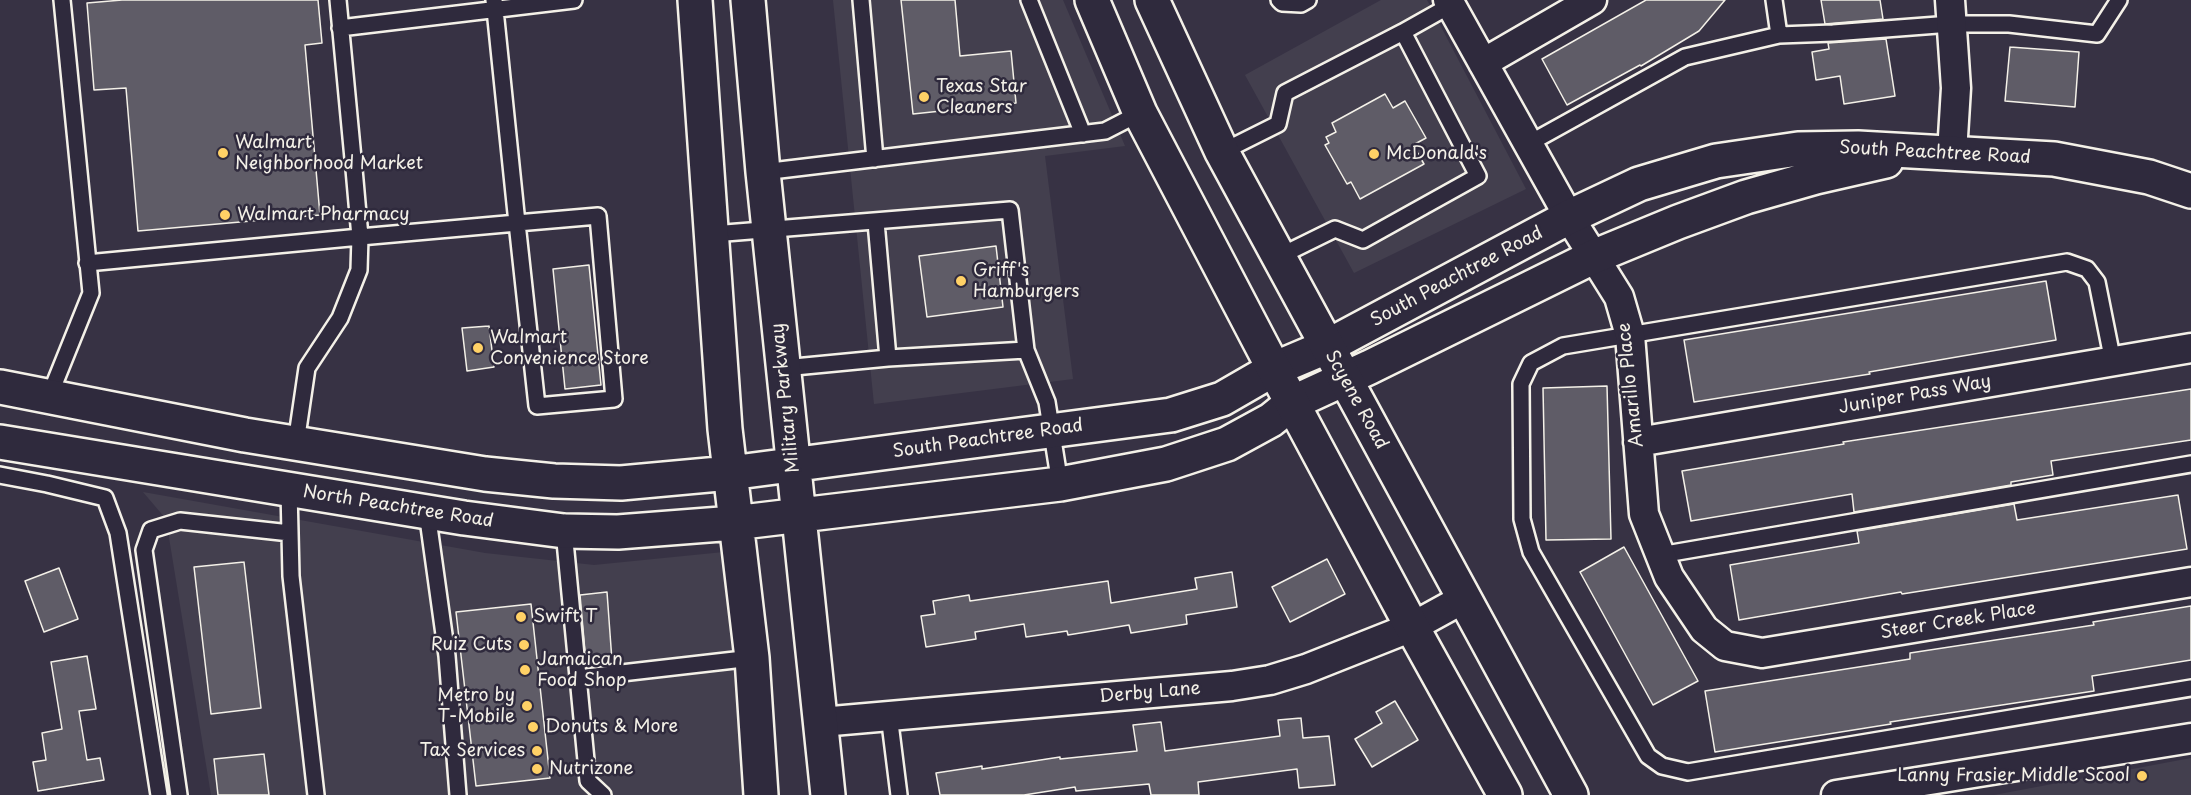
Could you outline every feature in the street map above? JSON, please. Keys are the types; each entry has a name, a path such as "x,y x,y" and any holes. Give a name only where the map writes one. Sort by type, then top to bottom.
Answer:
{"main road":[{"path":"695,0 729,473 752,658 761,795"},
{"name":"Military Parkway","path":"748,0 763,172 828,795"},
{"path":"1092,0 1140,113 1497,791"},
{"name":"Scyene Road","path":"1152,0 1222,152 1571,795"},
{"name":"South Peachtree Road","path":"729,473 1171,415 1222,399 1274,369 1326,346 1569,217 1639,184 1716,161 1798,149 1858,148 2054,159 2150,177 2191,190"},
{"path":"799,515 1060,484 1166,464 1227,444 1271,420 1292,403 1593,257 1678,222 1746,197 1816,177 1940,153"},
{"path":"0,387 296,443 485,474 554,481 621,483 729,473"},
{"name":"North Peachtree Road","path":"0,442 427,512 564,531 618,532 734,523 799,515"},
{"path":"289,490 296,443"}],"street":[{"path":"1483,63 1592,0"},
{"name":"Amarillo Place","path":"1450,2 1569,217 1619,297 1630,335 1644,514 1669,577 1704,629 1725,646"},
{"path":"1940,153 1956,88 1951,12"},
{"name":"Juniper Pass Way","path":"1638,442 2191,348"},
{"name":"Steer Creek Place","path":"1725,646 1762,653 2191,582"},
{"name":"Derby Lane","path":"821,722 1232,686 1270,680 1306,669 1412,627 1463,599"},
{"path":"1836,795 2191,738"}],"lane":[{"path":"49,397 91,292 62,0"},
{"path":"296,443 307,368 340,318 359,270 360,237 338,0"},
{"path":"340,28 494,5 573,0"},
{"path":"861,0 875,159"},
{"path":"1029,0 1083,134"},
{"path":"1279,0 1281,3 1301,4 1308,0"},
{"path":"1774,0 1779,35"},
{"path":"1528,144 1685,57 1779,35 1833,33 1951,12 2009,24 2097,34 2119,0"},
{"path":"1222,152 1278,124 1285,93 1403,32 1450,2"},
{"path":"87,263 360,237 517,223 598,216 614,399 537,406 517,223 494,5"},
{"path":"1278,257 1335,229 1363,240 1478,176 1403,32"},
{"path":"763,172 1105,131 1140,113"},
{"path":"713,234 1010,210 1026,350 1047,402 1060,484"},
{"path":"876,222 888,358"},
{"path":"2113,362 2097,282 2087,269 2067,262 1563,346 1531,363 1521,384 1522,519 1531,552 1648,756 1662,766 1688,772 2191,688"},
{"path":"784,368 888,358 1026,350"},
{"path":"1660,555 2191,465"},
{"path":"0,475 105,498 118,533 159,795"},
{"path":"289,490 291,576 316,795"},
{"path":"427,512 447,656 458,795"},
{"path":"179,795 144,550 152,530 180,521 290,533"},
{"path":"564,531 588,781 603,795"},
{"path":"578,678 752,658"},
{"path":"889,715 899,795"}],"shaded area":[{"path":"833,0 1063,0 1125,146 1045,156 1073,379 874,404"},
{"path":"1381,0 1427,0 1526,189 1354,273 1245,75"},
{"path":"143,492 485,553 594,565 724,552 747,795 211,795 166,519"},
{"name":"Lanny Frasier Middle Scool","path":"2191,758 2191,795 1994,795"}],"building":[{"name":"Walmart Neighborhood Market","path":"122,0 318,0 322,43 305,45 320,215 138,231 126,88 94,90 87,3"},
{"path":"901,0 955,0 960,56 1011,51 1016,103 913,114"},
{"path":"1646,0 1725,0 1699,31 1641,66 1567,105 1542,59"},
{"path":"1821,0 1880,0 1883,19 1825,24"},
{"path":"1886,39 1895,96 1844,104 1840,76 1816,80 1812,52 1829,49 1828,43"},
{"path":"2010,47 2079,52 2075,107 2005,101"},
{"name":"McDonald's","path":"1385,94 1393,108 1405,101 1426,138 1413,145 1424,164 1360,199 1351,182 1347,184 1325,145 1329,143 1326,137 1336,132 1332,123"},
{"name":"Griff's Hamburgers","path":"996,246 1003,307 927,317 919,256"},
{"path":"589,265 601,385 565,389 553,269"},
{"path":"2046,281 2056,340 1869,372 1870,374 1694,402 1684,340"},
{"name":"Walmart Convenience Store","path":"489,326 494,367 467,371 462,328"},
{"path":"1607,386 1611,539 1546,540 1543,388"},
{"path":"2191,389 2191,440 2051,461 2053,475 2011,482 2011,485 1854,512 1852,494 1691,521 1682,471 1844,444 1843,442"},
{"path":"2178,495 2187,549 1902,594 1901,592 1739,620 1730,565 1859,543 1857,531 2014,504 2017,520"},
{"path":"1624,547 1698,681 1653,705 1580,572"},
{"path":"1327,559 1345,594 1290,622 1272,587"},
{"path":"244,562 261,708 211,714 194,567"},
{"path":"59,568 78,619 44,632 25,581"},
{"path":"1232,572 1237,607 1186,615 1187,624 1131,633 1129,625 1068,635 1067,631 1026,637 1024,624 975,632 976,639 926,647 921,616 935,614 933,601 969,595 970,601 1108,581 1111,603 1197,589 1195,578"},
{"path":"607,592 612,661 586,663 580,595"},
{"path":"531,604 550,778 476,786 456,612"},
{"path":"2191,606 2191,660 2092,676 2094,691 1890,722 1891,724 1715,752 1705,691 1910,659 1910,653 2094,625 2093,622"},
{"path":"87,656 96,709 79,711 87,760 100,758 104,780 38,791 33,762 46,760 42,733 62,729 51,662"},
{"path":"1395,701 1418,740 1372,767 1355,739 1382,723 1376,712"},
{"path":"1301,718 1303,738 1329,736 1335,785 1299,788 1297,769 1198,782 1199,795 1151,795 1149,784 1076,791 1075,787 1024,795 940,795 936,773 982,766 982,769 1060,757 1060,759 1137,751 1133,725 1161,722 1165,751 1280,736 1278,720"},
{"path":"264,754 269,795 218,795 214,759"}],"place":[{"name":"Texas Star Cleaners","path":"924,97"},
{"name":"Walmart Neighborhood Market","path":"223,153"},
{"name":"McDonald's","path":"1374,154"},
{"name":"Walmart Pharmacy","path":"225,215"},
{"name":"Griff's Hamburgers","path":"961,281"},
{"name":"Walmart Convenience Store","path":"478,348"},
{"name":"Swift T","path":"521,617"},
{"name":"Ruiz Cuts","path":"524,645"},
{"name":"Jamaican Food Shop","path":"525,670"},
{"name":"Metro by T-Mobile","path":"527,706"},
{"name":"Donuts & More","path":"533,727"},
{"name":"Tax Services","path":"537,751"},
{"name":"Nutrizone","path":"537,769"},
{"name":"Lanny Frasier Middle Scool","path":"2142,776"}]}
